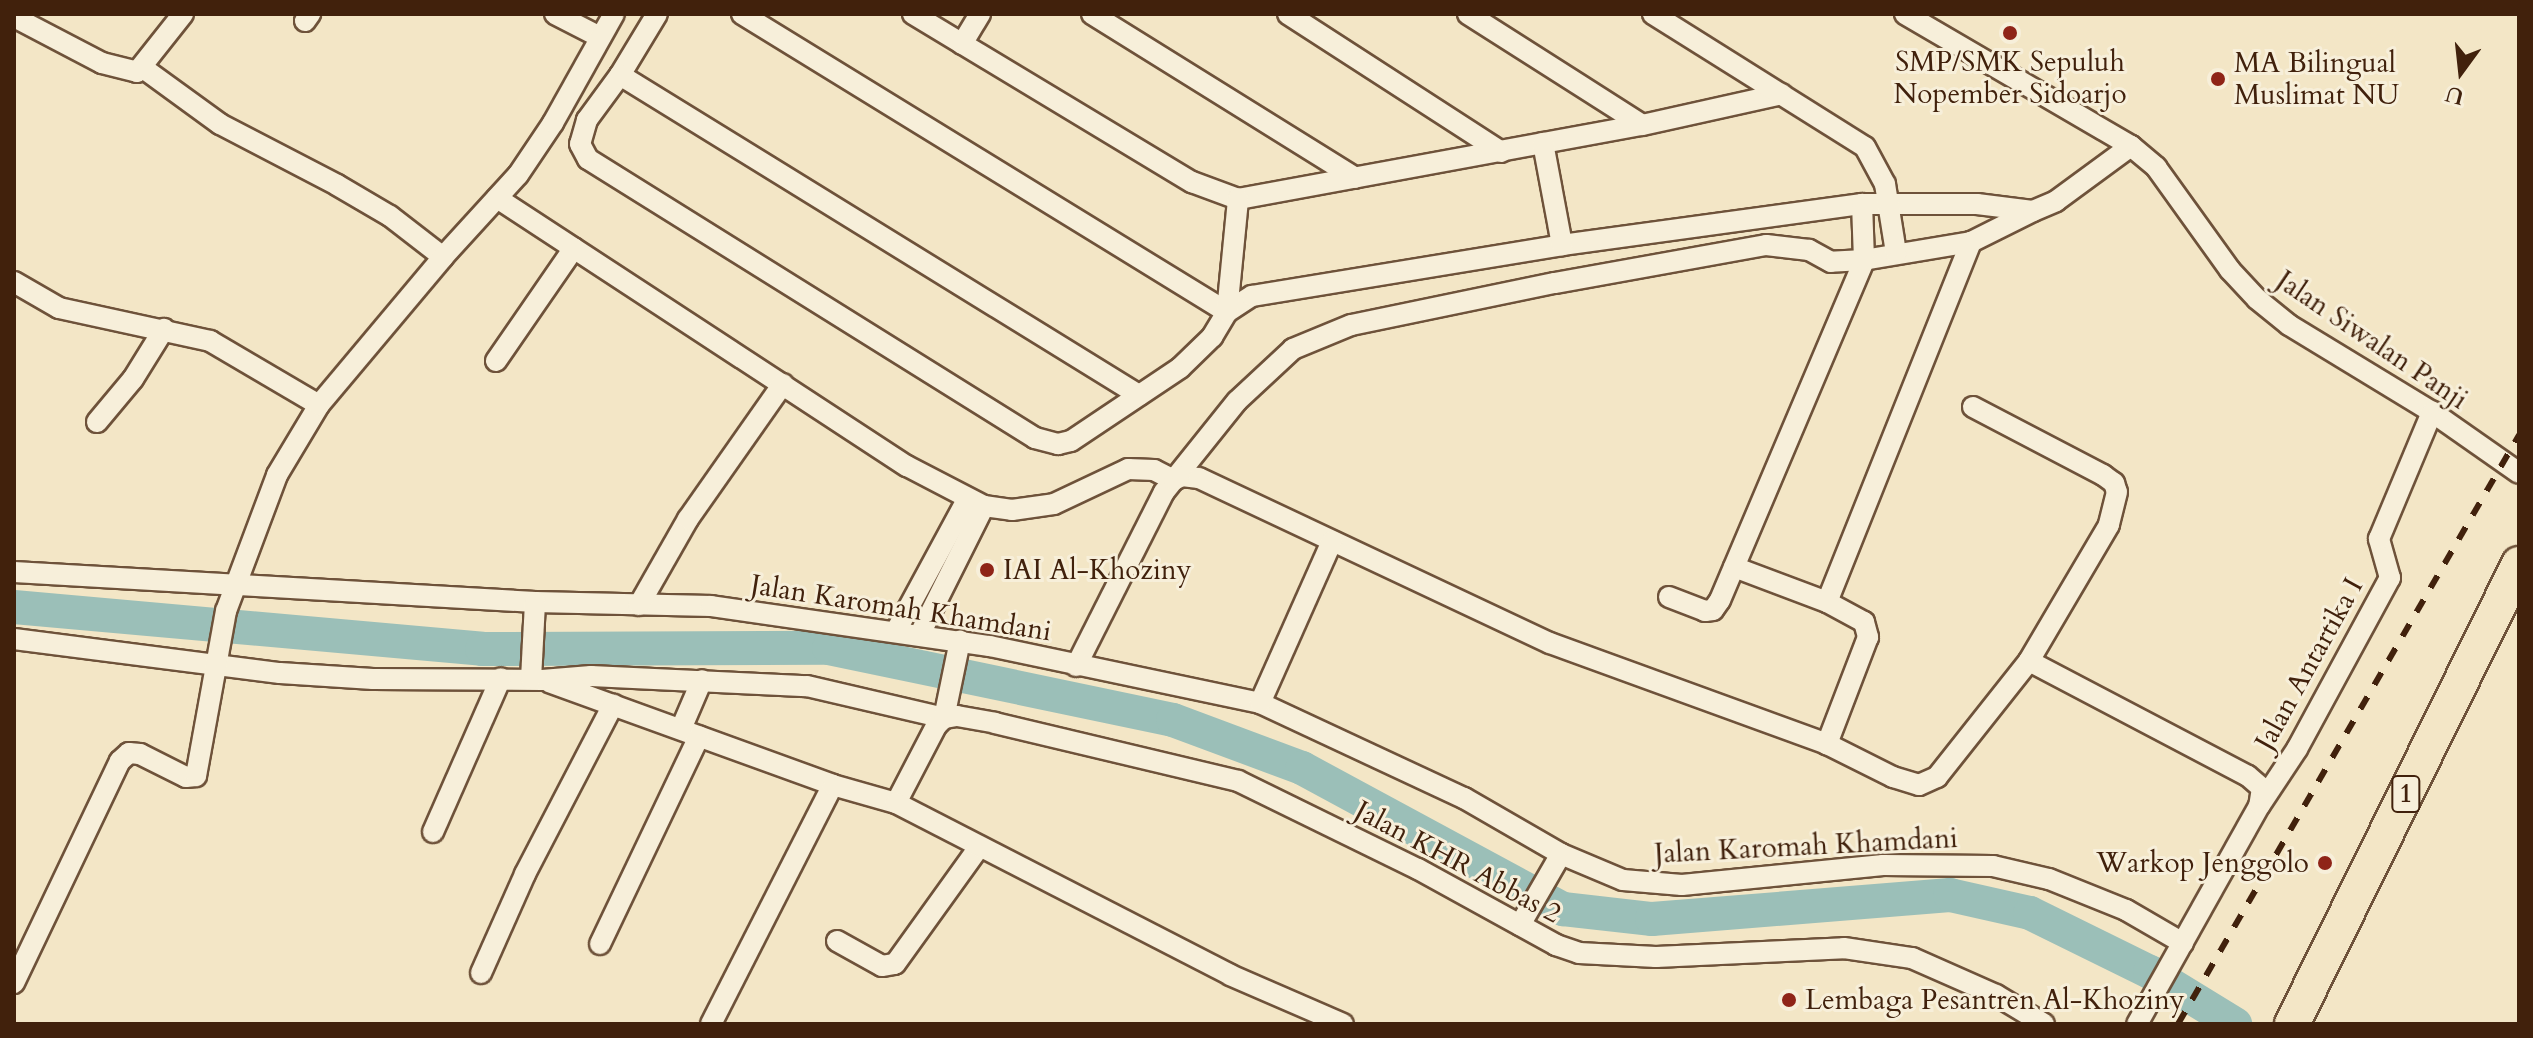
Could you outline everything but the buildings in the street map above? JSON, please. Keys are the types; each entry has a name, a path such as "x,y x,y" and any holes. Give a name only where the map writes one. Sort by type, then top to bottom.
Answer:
{"highway":[{"name":"1","path":"2292,1024 2519,564"},
{"name":"1","path":"2318,1024 2519,612"}],"street":[{"path":"16,22 115,68 137,72 183,14"},
{"path":"555,14 600,37"},
{"path":"14,983 120,761 129,753 140,754 186,777 196,776 226,611 277,475 319,405 443,257 518,175 553,123 614,14"},
{"path":"657,14 582,132 580,144 588,159 1035,438 1058,444 1071,441 1180,368 1212,337 1227,312 1238,199"},
{"path":"742,14 1227,312"},
{"path":"913,14 1192,182 1238,199 1642,125 1782,94"},
{"path":"962,44 980,14"},
{"path":"1092,14 1355,178"},
{"path":"1288,14 1501,152"},
{"path":"1468,14 1642,125"},
{"path":"1653,14 1865,147 1885,184 1891,206 1896,253"},
{"name":"Jalan Siwalan Panji","path":"1905,14 2131,146 2156,167 2230,270 2257,299 2289,325 2432,412 2519,473"},
{"path":"143,68 220,124 390,216 443,257"},
{"path":"620,75 1139,395"},
{"path":"1543,143 1562,245"},
{"path":"1076,666 1156,505 1237,401 1293,349 1351,325 1554,283 1766,245 1809,250 1831,262 1864,260 1971,242 2056,201 2131,146"},
{"path":"497,198 907,466 976,502 1012,510 1054,504 1128,469 1154,470 1174,480 1189,475 1199,478 1550,643 1827,744 1908,782 1930,783 2029,661 2109,525 2117,492 2114,483 2103,475 1973,407"},
{"path":"1227,312 1252,296 1287,289 1562,245 1862,204 1977,204 2033,211"},
{"path":"1669,597 1705,611 1713,610 1864,260 1862,204"},
{"path":"1827,602 1971,242"},
{"path":"496,361 574,248"},
{"path":"14,282 59,308 210,341 319,405"},
{"path":"97,422 133,379 164,329"},
{"path":"639,605 688,519 783,384"},
{"name":"Jalan Antartika I","path":"2143,1022 2152,995 2259,806 2297,749 2390,578 2379,539 2432,412"},
{"path":"896,631 976,502"},
{"path":"920,634 976,502"},
{"path":"1260,703 1332,541"},
{"path":"1734,567 1827,602 1864,622 1868,637 1827,744"},
{"name":"Jalan Karomah Khamdani","path":"14,572 235,582 535,602 711,606 920,634 959,649 1076,666 1260,703 1464,798 1557,860 1623,880 1653,884 1722,882 1883,865 2020,869 2126,910 2183,943"},
{"path":"535,602 535,674"},
{"path":"14,639 216,657 373,679 501,678 535,674 833,785 896,803 1230,975 1343,1024"},
{"path":"896,803 946,709 959,649"},
{"path":"2029,661 2248,776 2262,788 2259,806"},
{"name":"Jalan KHR Abbas 2","path":"535,674 807,686 946,709 957,716 1238,781 1522,921 1556,945 1604,957 1844,948 1912,958 1996,995 2044,1024"},
{"path":"433,832 501,678"},
{"path":"600,944 690,733 702,680"},
{"path":"481,973 525,874 613,705"},
{"path":"711,1024 833,785"},
{"path":"837,941 882,966 895,964 979,847"},
{"path":"1522,921 1557,860"}],"waterway":[{"path":"14,607 482,649 829,648 1173,720 1302,768 1563,909 1652,919 1950,895 2030,913 2150,972 2235,1024"}],"railway":[{"path":"2178,1024 2519,435"}],"place":[{"name":"SMP/SMK Sepuluh Nopember Sidoarjo","path":"2010,33"},
{"name":"MA Bilingual Muslimat NU","path":"2218,79"},
{"name":"IAI Al-Khoziny","path":"987,570"},
{"name":"Warkop Jenggolo","path":"2325,863"},
{"name":"Lembaga Pesantren Al-Khoziny","path":"1789,1000"}]}
